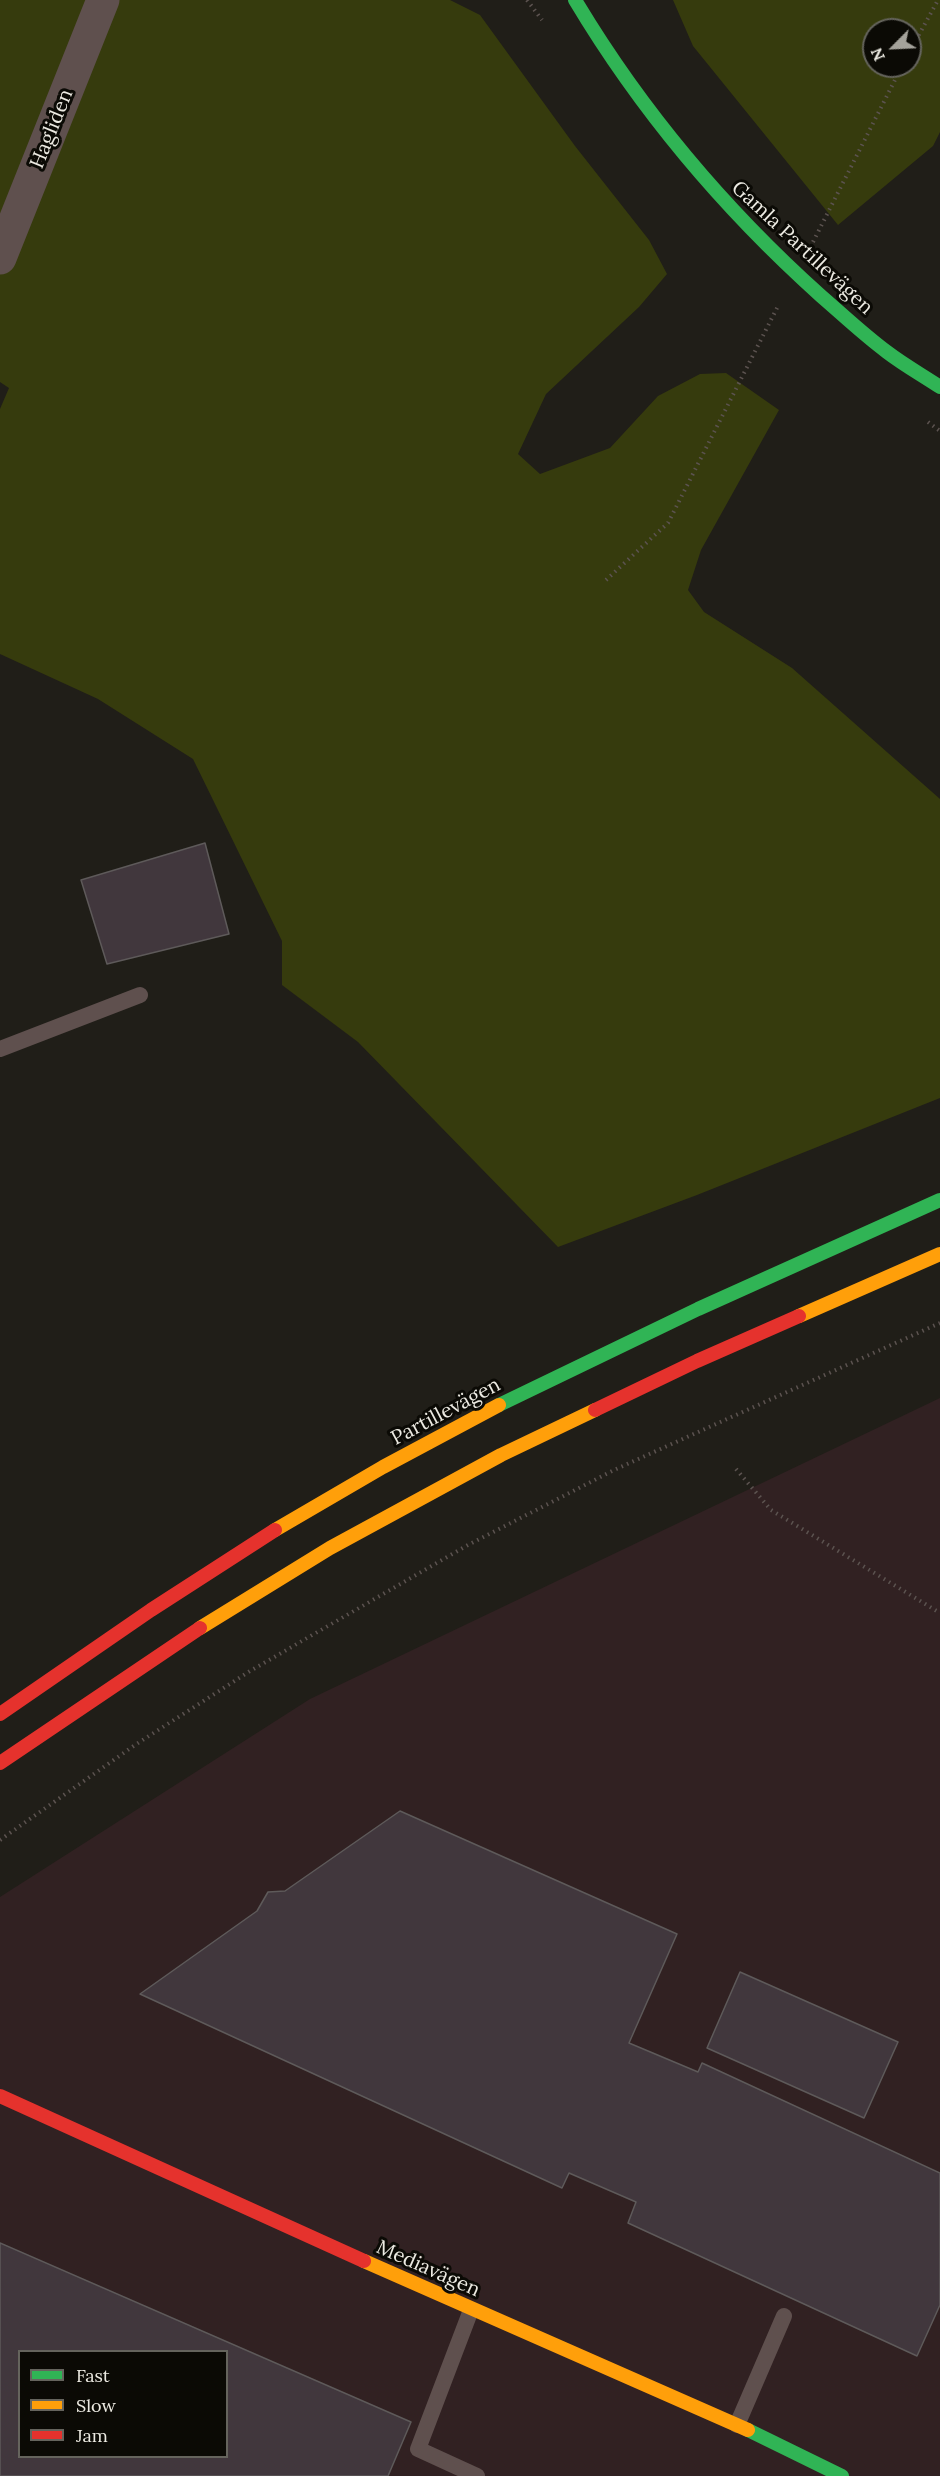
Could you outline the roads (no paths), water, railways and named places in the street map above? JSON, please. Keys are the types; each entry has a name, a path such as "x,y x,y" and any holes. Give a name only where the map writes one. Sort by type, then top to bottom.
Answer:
{"street":[{"name":"Hagliden","path":"0,258 103,0"},
{"name":"Gamla Partillevägen","path":"575,0 593,33 653,117 726,207 797,275 887,351 940,387"},
{"name":"Partillevägen","path":"0,1714 140,1616 305,1512 474,1418 681,1316 940,1200"},
{"path":"0,1763 166,1649 320,1554 501,1455 697,1361 940,1254"},
{"name":"Mediavägen","path":"0,2096 471,2310 737,2425 842,2476"}],"lane":[{"path":"0,1049 140,995"},
{"path":"471,2310 418,2449 477,2476"},
{"path":"737,2425 784,2316"}]}
